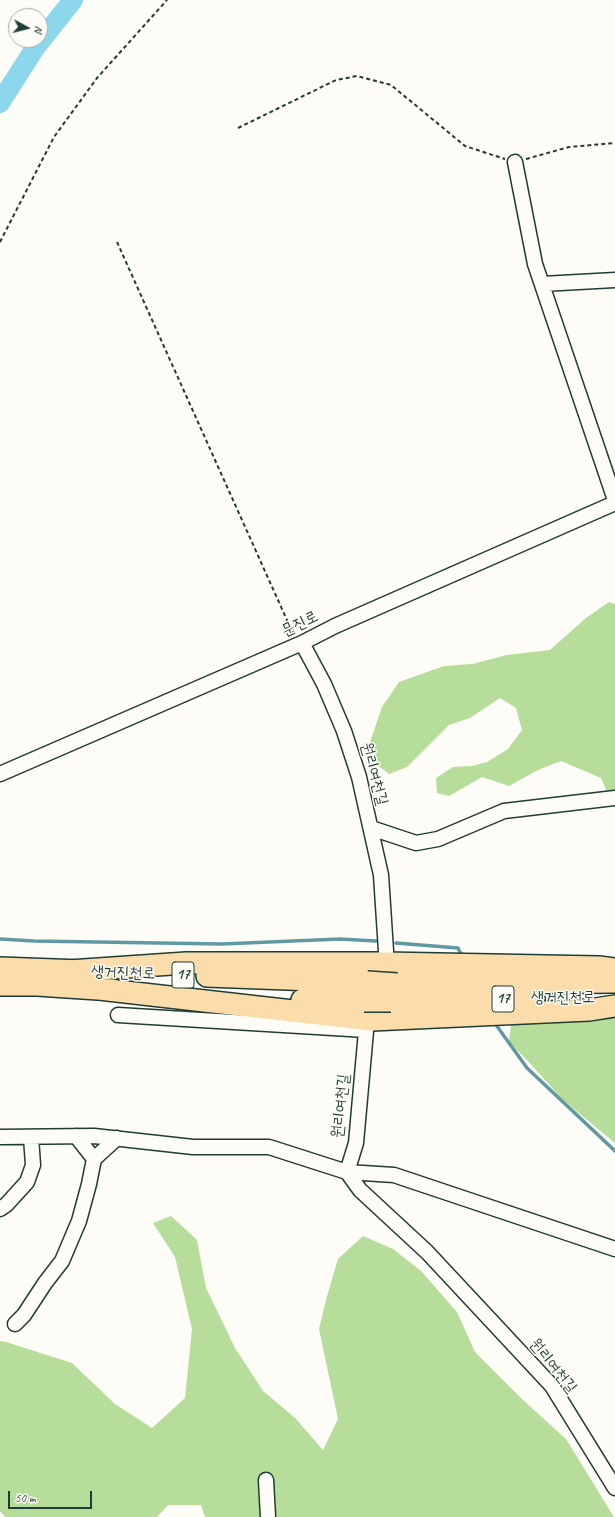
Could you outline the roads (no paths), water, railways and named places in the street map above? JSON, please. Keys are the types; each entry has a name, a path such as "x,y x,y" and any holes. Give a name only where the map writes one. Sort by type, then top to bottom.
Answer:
{"highway":[{"path":"69,971 186,963 385,963 599,967 615,969"},
{"name":"생거진천로","path":"0,968 129,975 161,974 366,1008"},
{"name":"생거진천로","path":"394,993 615,982"},
{"name":"생거진천로","path":"0,985 37,985 303,1000 366,1008"},
{"name":"생거진천로","path":"394,993 615,998"},
{"name":"17","path":"366,1008 394,993"},
{"path":"366,1008 589,1010 615,1006"}],"street":[{"path":"515,162 536,264 615,502"},
{"path":"542,284 615,280"},
{"name":"문진로","path":"0,774 302,643 335,626 615,502"},
{"name":"원리여천길","path":"302,643 324,684 344,730 359,777 381,875 386,951 385,963 382,982 366,1008 356,1143 347,1172 360,1190 427,1252 552,1386 615,1488"},
{"path":"371,828 416,843 438,839 504,811 615,798"},
{"path":"118,1015 366,1008"},
{"path":"76,1136 94,1159"},
{"path":"0,1137 94,1136 193,1147 269,1147 347,1172 394,1175 615,1249"},
{"path":"0,1210 27,1182 32,1166 31,1137"},
{"path":"16,1324 62,1261 78,1221 89,1184 94,1159 117,1138"},
{"path":"266,1480 268,1517"}],"waterway":[{"path":"0,103 35,48 73,0"},
{"path":"0,939 34,941 222,944 340,939 376,941"},
{"path":"396,943 458,948 463,958"},
{"path":"494,1022 527,1068 615,1151"}]}
